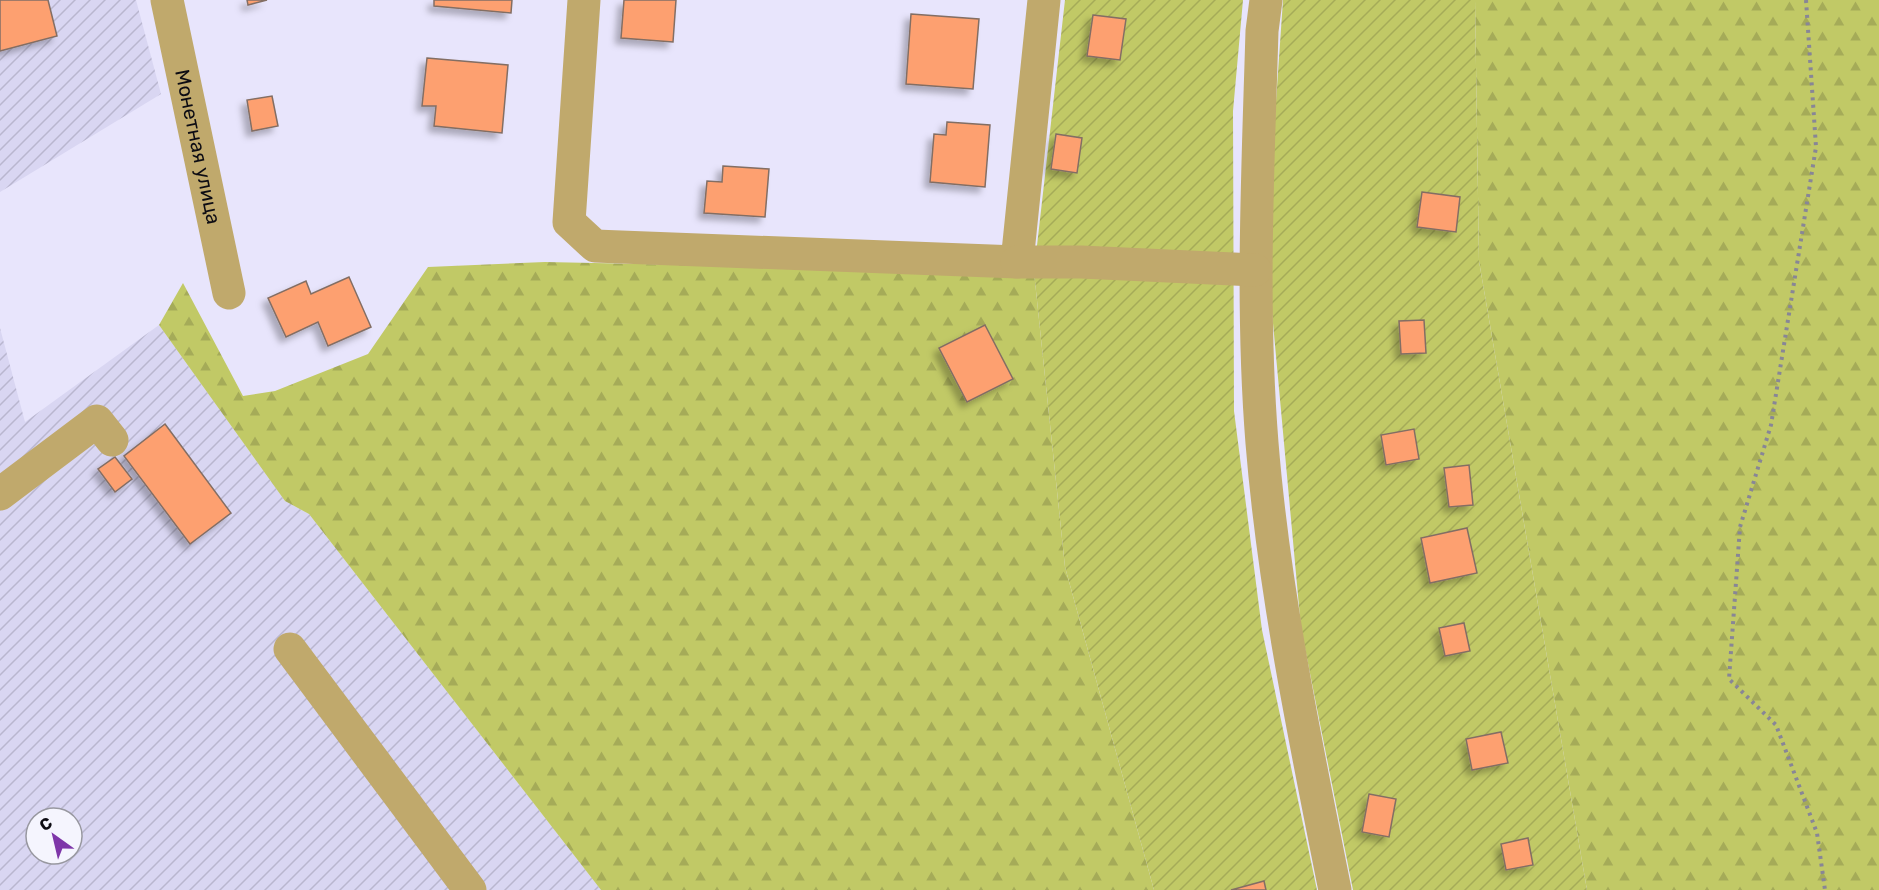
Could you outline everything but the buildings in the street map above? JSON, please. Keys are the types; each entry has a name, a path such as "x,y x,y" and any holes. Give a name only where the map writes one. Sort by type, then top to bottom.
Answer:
{"street":[{"name":"Монетная улица","path":"167,0 229,293"},
{"path":"584,0 569,222 595,246 1255,270"},
{"path":"1017,262 1044,0"},
{"path":"1266,0 1262,31 1255,270 1262,444 1287,641 1335,890"},
{"path":"0,494 98,420 112,440"},
{"path":"290,649 470,890"}],"path":[{"path":"1806,0 1816,147 1771,425 1740,527 1729,679 1776,725 1817,833 1825,890"}],"shaded area":[{"path":"0,0 136,0 161,94 0,192"},
{"path":"159,325 285,501 309,514 601,890 0,890 0,328 25,422"}],"green space":[{"path":"1065,0 1243,0 1233,111 1234,411 1262,630 1317,890 1154,890 1065,567 1034,272"},
{"path":"1283,0 1475,0 1479,261 1587,890 1353,890 1301,628 1266,247"},
{"path":"1475,0 1879,0 1879,890 1587,890 1479,261"},
{"path":"545,262 1034,272 1065,567 1154,890 601,890 309,514 285,501 159,325 183,283 243,396 275,391 368,354 428,267"}]}
